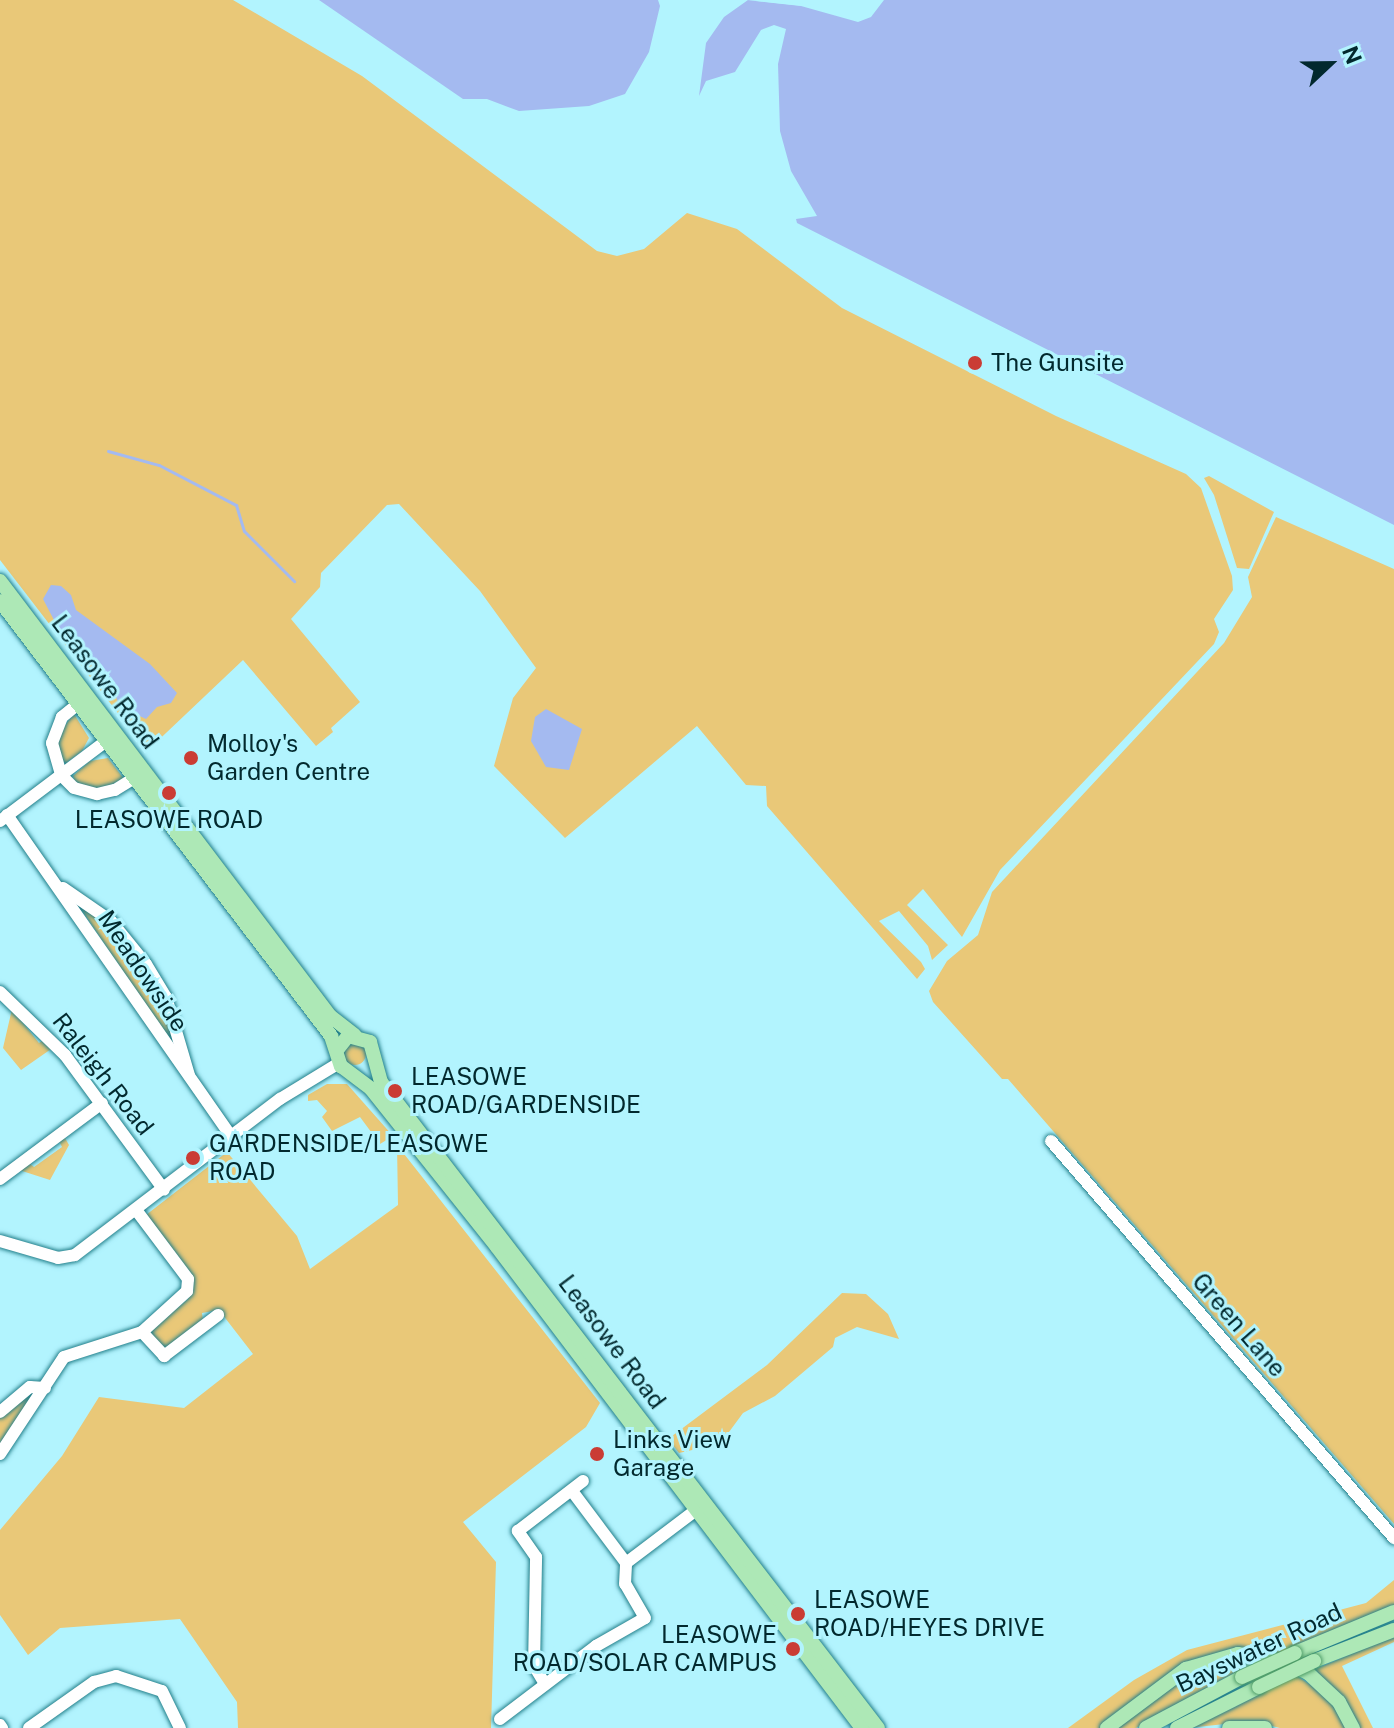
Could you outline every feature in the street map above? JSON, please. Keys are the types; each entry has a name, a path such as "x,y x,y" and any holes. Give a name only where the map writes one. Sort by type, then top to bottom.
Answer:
{"main road":[{"name":"Leasowe Road","path":"0,581 111,738 330,1016 354,1035 370,1042 373,1059 389,1092 701,1506 862,1728"},
{"name":"Leasowe Road","path":"0,601 78,704 111,738 134,778 342,1062 371,1089 878,1728"},
{"path":"354,1035 342,1062 364,1070 373,1059"},
{"name":"Bayswater Road","path":"1146,1728 1242,1677 1394,1612"},
{"name":"Bayswater Road","path":"1177,1728 1314,1661 1394,1630"},
{"path":"1107,1728 1186,1669 1238,1654 1286,1662 1308,1673 1339,1702 1353,1728"},
{"path":"1229,1728 1265,1728"}],"street":[{"name":"Leasowe Road","path":"78,704 62,717 52,743 61,775 74,788 97,794 134,778"},
{"path":"3,818 111,738"},
{"name":"Meadowside","path":"3,818 58,885 190,1082 232,1137"},
{"name":"Meadowside","path":"58,885 111,921 146,964 180,1033 190,1082"},
{"name":"Raleigh Road","path":"0,992 46,1033 102,1103 164,1190"},
{"path":"0,1241 58,1258 75,1255 321,1070 342,1062"},
{"path":"0,1179 102,1103"},
{"name":"Green Lane","path":"1051,1141 1394,1538"},
{"path":"0,1454 45,1388 55,1367 75,1350 142,1332 180,1303 188,1279 137,1211"},
{"path":"142,1332 164,1356 218,1315"},
{"path":"0,1412 30,1387 45,1388"},
{"path":"545,1684 534,1666 536,1557 518,1531 583,1481"},
{"path":"500,1719 545,1684 645,1618 625,1584 626,1563 572,1491"},
{"path":"626,1563 701,1506"},
{"path":"29,1728 94,1682 116,1676 162,1691 180,1728"}],"shaded area":[{"path":"0,0 233,0 362,76 597,251 617,256 644,249 687,213 737,229 842,308 1056,416 1186,474 1201,488 1232,576 1233,590 1214,619 1219,632 1214,644 1000,870 962,937 923,889 907,905 948,945 932,960 928,946 899,911 879,921 921,962 925,969 917,979 767,806 766,786 746,785 697,726 565,838 494,766 513,698 536,668 480,591 399,504 387,505 321,573 320,587 291,619 360,702 331,728 333,732 316,746 243,660 147,751 0,560"},
{"path":"1209,476 1274,512 1249,569 1237,568 1214,495 1204,478"},
{"path":"1276,517 1394,569 1394,1524 1008,1079 1002,1079 933,1002 929,991 947,961 978,935 992,892 1224,643 1252,597 1248,577"},
{"path":"74,714 89,738 82,751 66,763 59,760 56,737"},
{"path":"108,758 124,779 96,792 75,782 73,776 90,761"},
{"path":"77,903 118,933 145,968 167,1007 179,1054"},
{"path":"12,1009 39,1043 45,1039 54,1047 21,1070 3,1048"},
{"path":"355,1043 363,1046 366,1054 363,1062 355,1065 347,1062 344,1054 347,1046"},
{"path":"327,1084 347,1084 393,1136 380,1144 360,1117 332,1131 322,1117 327,1111 317,1100 308,1101 308,1095"},
{"path":"65,1138 69,1145 50,1180 19,1170 29,1163 34,1167 62,1147 59,1141"},
{"path":"397,1145 600,1403 586,1427 463,1522 496,1562 491,1728 238,1728 237,1702 180,1619 60,1628 28,1655 0,1615 0,1530 62,1456 99,1397 184,1408 253,1354 219,1310 202,1313 203,1321 168,1350 156,1346 147,1333 188,1299 192,1286 146,1215 227,1152 297,1236 310,1269 398,1205"},
{"path":"842,1293 866,1294 888,1314 899,1339 857,1327 835,1338 833,1347 775,1396 743,1413 729,1432 701,1448 679,1453 668,1439 767,1365"},
{"path":"31,1391 34,1394 0,1447 0,1417"},
{"path":"1394,1580 1394,1607 1277,1654 1260,1648 1222,1653 1100,1728 1068,1728 1134,1680 1187,1650 1366,1603"},
{"path":"1394,1636 1394,1642 1342,1666 1373,1728 1359,1728 1311,1671"},
{"path":"1246,1661 1240,1670 1136,1728 1117,1728 1183,1679"},
{"path":"1297,1676 1327,1696 1347,1728 1280,1728 1252,1721 1188,1728"}],"water":[{"path":"319,0 658,0 660,6 649,52 625,94 589,106 519,111 487,99 463,99"},
{"path":"748,0 850,11 864,0 1394,0 1394,525 797,223 796,219 817,216 791,171 780,131 778,64 786,29 774,25 761,30 735,72 706,81 699,96 706,43 724,17"},
{"path":"51,585 61,586 71,595 76,610 150,664 177,693 171,703 157,707 146,719 120,707 112,687 56,624 43,599"},
{"path":"546,709 582,729 569,770 546,767 531,741 535,717"}],"pier":[{"path":"747,0 849,7 859,0 884,0 871,17 858,22 801,6"}],"waterway":[{"path":"108,451 159,465 236,505 244,531 294,581"}],"place":[{"name":"The Gunsite","path":"975,363"},
{"name":"Molloy's Garden Centre","path":"191,758"},
{"name":"LEASOWE ROAD","path":"169,793"},
{"name":"LEASOWE ROAD/GARDENSIDE","path":"395,1091"},
{"name":"GARDENSIDE/LEASOWE ROAD","path":"193,1158"},
{"name":"Links View Garage","path":"597,1454"},
{"name":"LEASOWE ROAD/HEYES DRIVE","path":"798,1614"},
{"name":"LEASOWE ROAD/SOLAR CAMPUS","path":"793,1649"}]}
